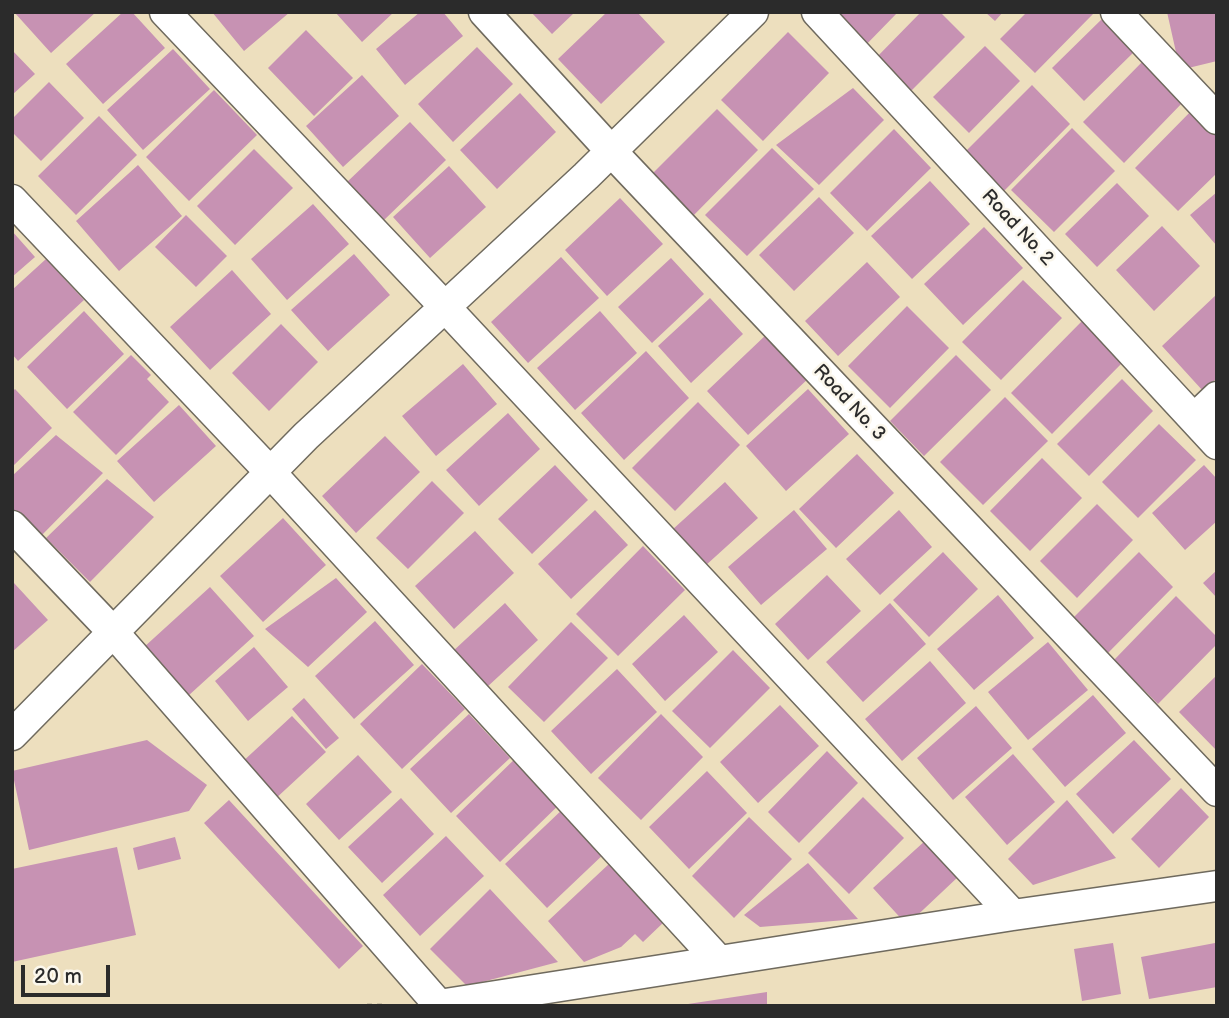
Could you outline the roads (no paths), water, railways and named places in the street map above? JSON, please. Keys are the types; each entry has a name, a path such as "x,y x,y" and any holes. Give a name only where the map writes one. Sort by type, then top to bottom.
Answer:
{"street":[{"path":"165,12 445,307 1013,915"},
{"name":"Road No. 3","path":"484,12 611,151 1217,791"},
{"path":"12,735 270,472 611,151 753,12"},
{"name":"Road No. 2","path":"817,12 1217,444"},
{"path":"1116,12 1217,119"},
{"path":"12,200 270,472 719,961"},
{"path":"1194,419 1217,397"},
{"path":"12,526 113,632 439,1005 586,994 719,961 1217,886"}]}
